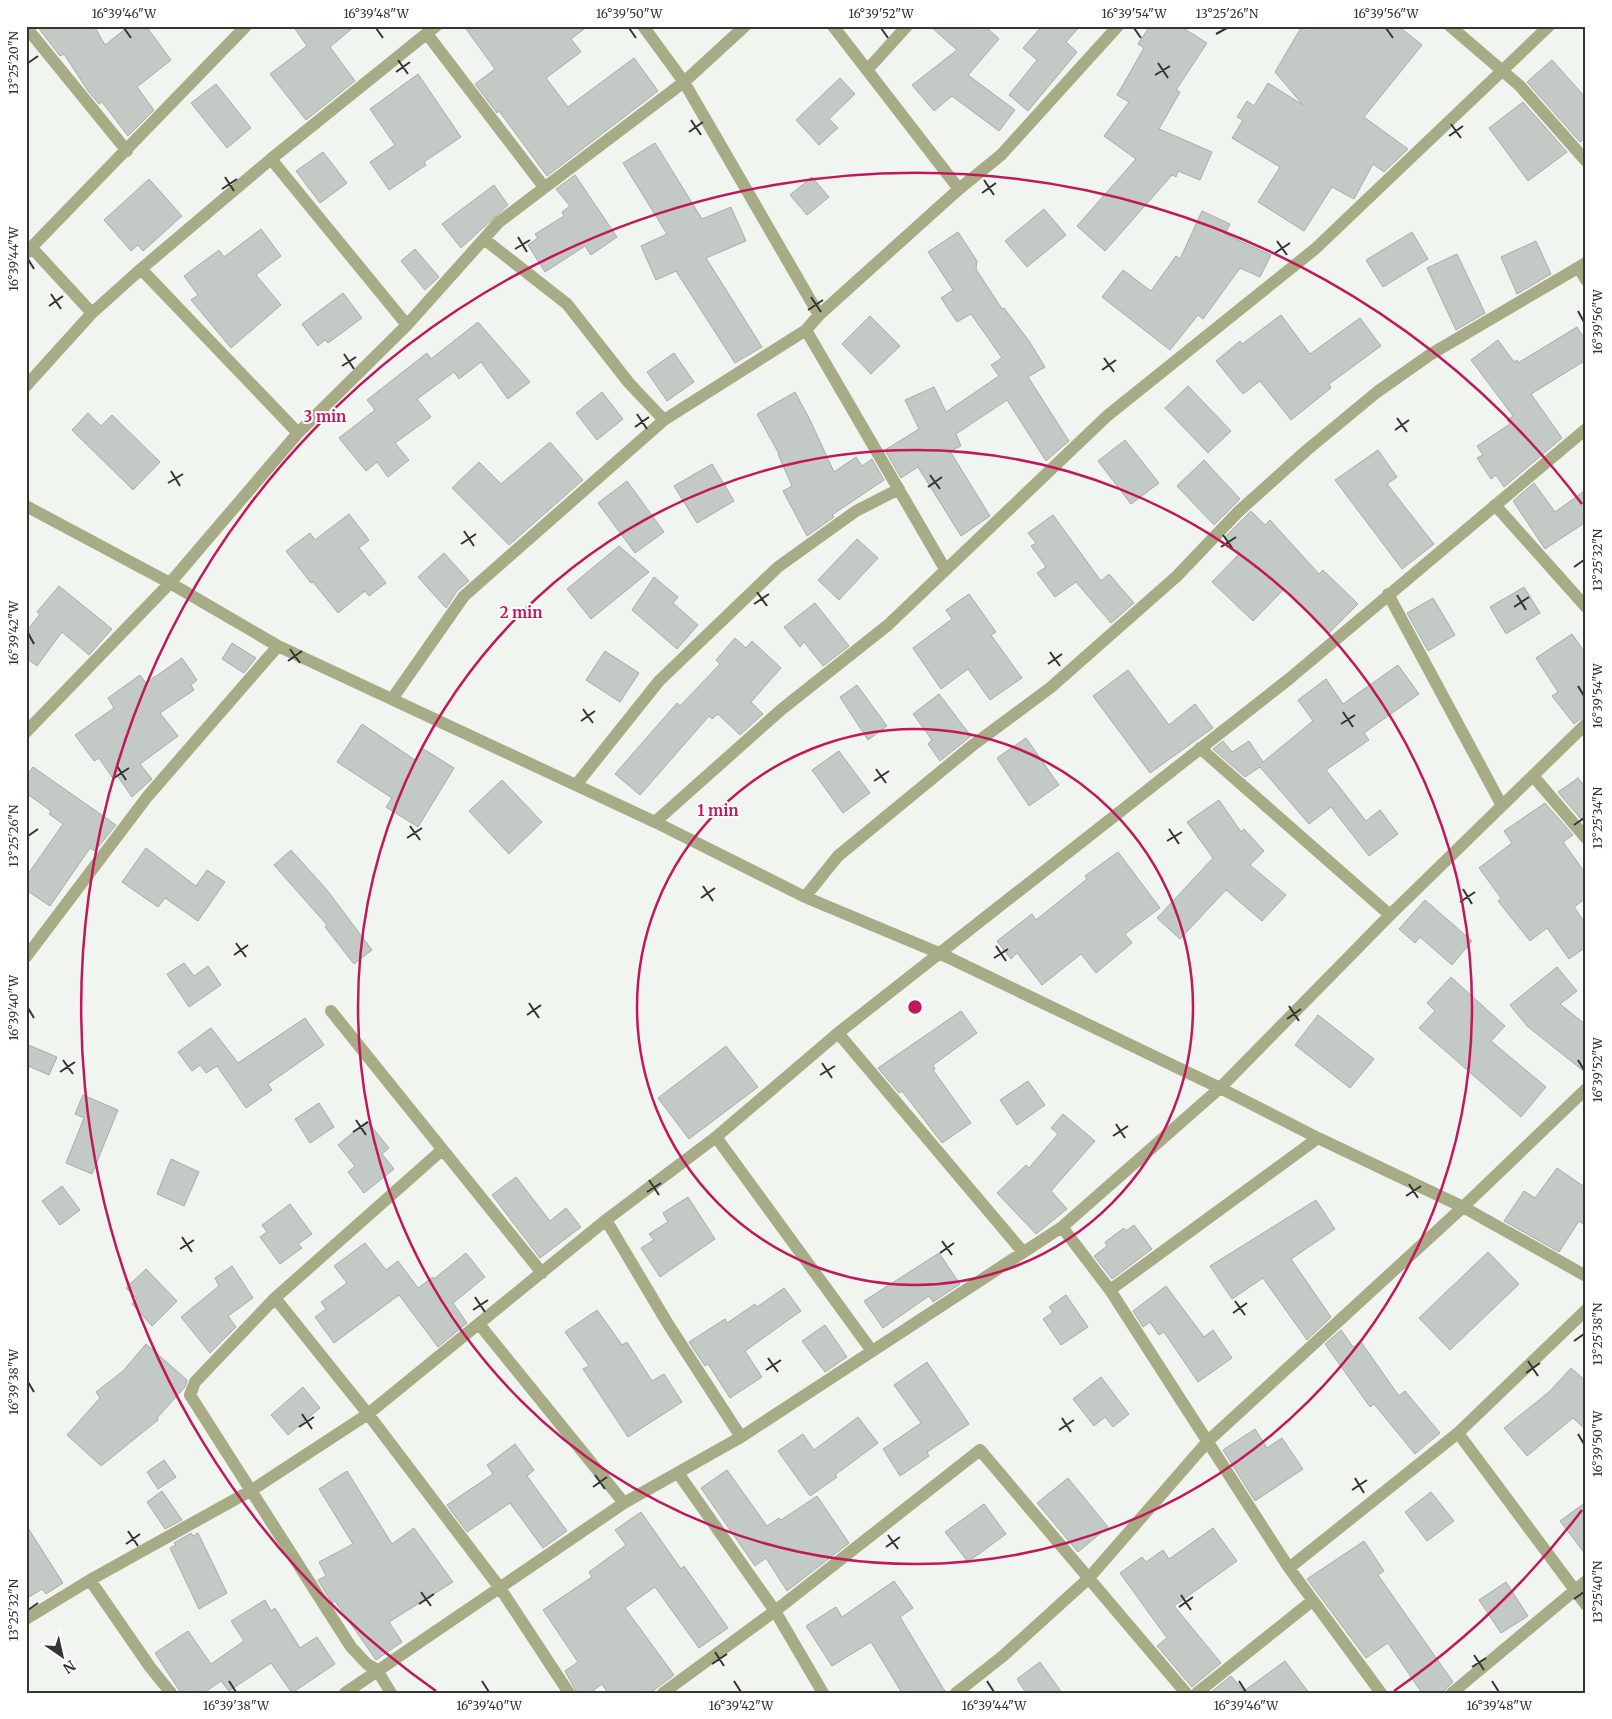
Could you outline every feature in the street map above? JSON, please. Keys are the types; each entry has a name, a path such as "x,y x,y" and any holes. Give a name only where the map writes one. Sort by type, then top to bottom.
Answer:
{"street":[{"path":"92,313 29,250 127,151 246,26"},
{"path":"643,26 684,82 819,315"},
{"path":"26,732 170,583 298,433 407,325 499,222 684,82 745,26"},
{"path":"833,26 959,189"},
{"path":"868,69 907,26"},
{"path":"392,699 464,596 664,420 806,330 819,315 959,189 1001,155 1118,26"},
{"path":"1450,26 1520,86 1538,104 1586,162"},
{"path":"655,822 782,710 888,625 1107,416 1315,249 1402,168 1548,26"},
{"path":"26,28 127,151"},
{"path":"26,386 92,313 141,269 271,159 432,30 544,187"},
{"path":"271,159 407,325"},
{"path":"484,239 567,304 629,383 664,420"},
{"path":"805,897 838,856 973,745 1050,688 1177,576 1238,512 1307,450 1377,392 1431,354 1582,266 1586,280"},
{"path":"141,269 298,433"},
{"path":"806,330 945,569"},
{"path":"26,1619 90,1580 252,1490 368,1414 606,1220 716,1137 838,1033 1289,679 1586,429"},
{"path":"576,785 659,682 778,567 856,511 899,489"},
{"path":"1495,505 1586,607"},
{"path":"26,506 170,583 278,646 655,822 805,897 939,954 1220,1088 1318,1138 1463,1207 1586,1276"},
{"path":"1388,594 1501,804"},
{"path":"26,957 147,797 278,646"},
{"path":"345,1693 624,1503 741,1437 1062,1228 1220,1088 1501,804 1534,777 1586,724"},
{"path":"1200,748 1390,915"},
{"path":"1534,777 1586,838"},
{"path":"331,1011 542,1272"},
{"path":"838,1033 1023,1252"},
{"path":"956,1693 1003,1656 1088,1579 1208,1441 1463,1207 1586,1089"},
{"path":"716,1137 872,1351"},
{"path":"1110,1290 1318,1138"},
{"path":"391,1693 377,1670 367,1664 352,1647 288,1551 252,1490 190,1395 195,1382 275,1298 442,1150"},
{"path":"606,1220 668,1324 741,1437"},
{"path":"1062,1228 1110,1290 1289,1568 1381,1693"},
{"path":"275,1298 368,1414 500,1588 569,1693"},
{"path":"1289,1568 1458,1433 1586,1310"},
{"path":"479,1324 624,1503"},
{"path":"1458,1433 1586,1605"},
{"path":"663,1693 776,1611 980,1450 1186,1693"},
{"path":"678,1473 776,1611 823,1693"},
{"path":"90,1580 150,1667 171,1693"},
{"path":"1452,1693 1586,1581"},
{"path":"1197,1693 1312,1601"}],"building":[{"path":"37,26 94,26 105,45 129,26 146,26 171,60 137,87 154,110 128,136 102,102 99,104 88,91 64,54 60,56"},
{"path":"293,26 355,26 330,47 355,81 306,120 270,74 307,46"},
{"path":"464,26 588,26 571,39 581,52 546,78 568,107 634,58 658,91 547,176 499,111 497,113 475,84 495,69"},
{"path":"930,26 985,26 999,39 968,75 1015,110 999,131 952,96 934,111 912,85 957,50"},
{"path":"1042,26 1080,26 1066,42 1077,52 1028,111 1009,95 1037,60 1023,48"},
{"path":"1150,26 1180,26 1207,43 1176,90 1180,92 1159,129 1212,152 1200,180 1178,171 1176,177 1172,175 1105,251 1077,226 1136,159 1104,136 1129,102 1117,95 1144,48 1138,44"},
{"path":"1302,26 1398,26 1422,45 1364,117 1408,149 1384,172 1373,164 1354,199 1332,187 1304,231 1258,202 1280,167 1232,138 1243,120 1237,117 1247,101 1254,106 1268,83 1303,105 1275,72"},
{"path":"1552,60 1586,98 1586,138 1580,142 1527,82"},
{"path":"418,74 461,137 424,162 426,165 389,190 370,162 395,145 370,109"},
{"path":"840,78 855,94 829,119 838,128 819,145 796,120"},
{"path":"216,84 251,128 227,148 191,103"},
{"path":"1523,102 1567,152 1528,181 1489,128"},
{"path":"655,143 702,219 731,207 746,241 706,258 762,347 735,363 676,271 656,280 641,246 667,234 623,163"},
{"path":"323,152 347,183 320,203 296,171"},
{"path":"575,175 617,237 591,255 585,246 545,272 528,245 538,238 535,234 564,216 562,212 570,206 556,189"},
{"path":"812,177 829,197 807,215 790,195"},
{"path":"149,179 182,216 143,251 138,245 131,251 104,220"},
{"path":"494,185 508,205 461,248 442,224"},
{"path":"1044,209 1066,235 1027,267 1005,241"},
{"path":"1202,211 1230,224 1225,234 1271,255 1260,277 1240,268 1203,319 1198,315 1170,350 1102,297 1123,270 1151,291 1176,256 1180,259"},
{"path":"261,229 281,256 256,275 281,305 231,348 191,300 198,295 184,276 219,250 224,257"},
{"path":"958,232 977,261 976,269 1002,309 1004,308 1029,341 1045,367 1028,377 1069,441 1046,461 1007,400 956,434 961,446 950,451 990,516 961,536 918,467 901,478 885,450 919,429 905,400 934,387 946,412 999,376 991,365 1002,358 971,314 957,322 941,298 953,290 928,252"},
{"path":"1412,232 1428,259 1383,287 1366,260"},
{"path":"1536,241 1551,274 1517,294 1501,257"},
{"path":"415,249 439,277 425,290 401,261"},
{"path":"1457,254 1485,313 1456,330 1427,268"},
{"path":"343,293 362,318 328,343 325,340 318,346 302,324"},
{"path":"1281,315 1310,354 1360,318 1381,346 1329,384 1331,388 1291,420 1260,381 1243,394 1216,361 1240,341 1242,344"},
{"path":"870,316 900,346 871,374 842,344"},
{"path":"478,322 530,382 508,399 481,362 459,379 454,372 417,399 431,417 395,443 409,460 388,477 377,462 366,471 339,438 375,410 367,400 427,353 431,359"},
{"path":"1577,327 1586,341 1586,360 1531,394 1562,438 1504,487 1496,475 1491,479 1477,458 1483,455 1477,446 1510,424 1507,420 1513,416 1471,360 1498,340 1514,362 1517,360 1518,363"},
{"path":"674,353 694,382 667,401 647,372"},
{"path":"1188,386 1231,431 1208,453 1165,408"},
{"path":"602,392 623,419 597,440 576,413"},
{"path":"795,392 834,472 856,457 862,466 872,459 884,480 832,515 834,517 807,536 783,491 792,486 779,454 757,414"},
{"path":"88,413 101,426 112,415 160,462 133,490 72,430"},
{"path":"1125,440 1159,483 1131,504 1098,461"},
{"path":"550,442 583,480 509,545 452,488 479,462 501,484"},
{"path":"1378,450 1397,477 1387,484 1434,544 1402,569 1335,480"},
{"path":"1204,460 1240,499 1214,525 1177,486"},
{"path":"712,464 734,501 697,523 674,486"},
{"path":"627,481 664,532 635,553 598,503"},
{"path":"1534,483 1555,512 1586,490 1586,522 1545,549 1513,501"},
{"path":"1251,511 1265,525 1270,520 1319,574 1323,570 1358,604 1329,633 1284,589 1253,621 1212,582 1240,553 1225,537"},
{"path":"349,514 369,540 359,548 386,583 369,596 365,591 338,613 286,551 310,533 315,540"},
{"path":"1053,515 1101,581 1109,574 1134,603 1111,623 1076,582 1055,597 1037,573 1046,567 1031,546 1036,543 1028,533"},
{"path":"857,539 878,558 839,600 818,580"},
{"path":"619,546 649,572 591,619 567,589"},
{"path":"444,553 469,581 457,591 446,608 418,577"},
{"path":"654,577 678,597 673,603 698,625 677,649 632,610"},
{"path":"59,586 112,629 89,655 62,632 37,666 26,658 26,632 40,614 37,612"},
{"path":"1524,587 1540,613 1506,634 1490,607"},
{"path":"969,594 996,632 991,635 1022,678 990,700 968,669 941,689 913,648 952,619 946,610"},
{"path":"1433,598 1455,635 1428,651 1407,613"},
{"path":"815,603 849,646 823,666 804,642 800,647 784,627"},
{"path":"1572,634 1586,654 1586,715 1574,724 1552,696 1558,692 1536,658"},
{"path":"735,638 746,648 752,641 781,668 751,702 763,714 740,735 718,714 712,719 709,716 640,795 615,774 677,703 680,706 720,664 716,660"},
{"path":"232,643 256,658 244,673 222,659"},
{"path":"605,651 639,673 620,702 586,680"},
{"path":"182,658 197,680 191,685 194,690 160,713 178,736 140,764 152,779 132,797 116,774 112,777 99,758 94,761 75,735 114,708 108,698 140,675 146,683"},
{"path":"1398,665 1419,694 1364,733 1369,740 1326,770 1366,821 1380,810 1398,834 1369,856 1331,807 1309,824 1260,767 1245,777 1213,749 1223,741 1232,752 1249,741 1263,762 1313,721 1298,700 1326,679 1343,704"},
{"path":"1128,670 1169,725 1195,704 1213,728 1150,773 1093,696"},
{"path":"857,685 887,726 868,740 840,697"},
{"path":"939,694 971,736 940,761 928,744 932,740 913,714"},
{"path":"362,724 415,760 422,748 454,768 418,827 386,807 392,798 337,762"},
{"path":"1026,738 1059,785 1029,806 997,758"},
{"path":"839,751 870,793 843,813 812,770"},
{"path":"33,767 116,825 95,851 90,848 50,906 26,890 26,877 63,824 49,814 51,811 26,793 26,777"},
{"path":"1578,778 1586,788 1586,825 1558,792"},
{"path":"502,780 542,822 509,854 469,811"},
{"path":"1219,800 1241,832 1244,829 1264,851 1250,865 1286,895 1262,921 1226,890 1180,939 1157,918 1213,858 1187,822"},
{"path":"1545,803 1573,835 1563,842 1586,874 1586,898 1574,907 1586,924 1586,947 1569,959 1547,928 1530,941 1498,901 1501,898 1479,868 1512,843 1504,831"},
{"path":"146,848 197,887 207,870 225,882 198,921 165,898 158,907 122,882"},
{"path":"291,850 327,890 372,950 354,964 325,927 327,925 274,865"},
{"path":"1118,852 1160,908 1125,934 1132,943 1096,973 1081,954 1042,985 1017,953 1011,959 997,941 1032,914 1036,920 1087,879 1085,876"},
{"path":"1425,900 1472,941 1452,965 1420,937 1415,943 1399,929"},
{"path":"184,963 194,976 208,966 221,985 189,1007 167,974"},
{"path":"1557,967 1577,991 1560,1004 1586,1025 1586,1073 1527,1026 1510,1005"},
{"path":"1451,977 1505,1026 1491,1041 1546,1087 1521,1117 1419,1028 1435,1011 1427,1003"},
{"path":"961,1011 977,1033 933,1065 935,1069 933,1070 971,1123 942,1143 902,1091 899,1093 878,1068"},
{"path":"1318,1015 1374,1059 1350,1088 1295,1045"},
{"path":"305,1018 324,1045 268,1084 272,1090 246,1108 217,1066 206,1073 200,1065 192,1071 178,1052 211,1028 238,1063"},
{"path":"26,1044 57,1057 49,1075 26,1065"},
{"path":"726,1046 758,1087 689,1139 658,1098"},
{"path":"1028,1081 1045,1105 1017,1125 1000,1100"},
{"path":"83,1095 118,1110 92,1174 66,1163 84,1118 75,1114"},
{"path":"319,1103 334,1127 310,1143 295,1119"},
{"path":"1063,1114 1095,1141 1051,1191 1067,1209 1036,1234 997,1193 1026,1165 1029,1168 1058,1134 1051,1128"},
{"path":"367,1121 389,1148 382,1154 394,1169 364,1193 348,1172 355,1166 338,1145"},
{"path":"171,1159 199,1172 184,1206 157,1194"},
{"path":"1557,1168 1586,1188 1586,1226 1579,1221 1559,1252 1504,1221 1524,1191 1535,1198"},
{"path":"516,1177 550,1221 566,1208 581,1227 540,1258 492,1195"},
{"path":"62,1186 80,1210 60,1225 42,1201"},
{"path":"688,1197 715,1239 660,1277 641,1248 654,1240 649,1234 668,1222 663,1213"},
{"path":"1316,1200 1335,1229 1291,1259 1331,1317 1307,1340 1263,1278 1232,1299 1210,1266"},
{"path":"290,1204 312,1234 298,1244 302,1248 280,1264 260,1237 267,1232 262,1225"},
{"path":"1134,1225 1152,1249 1112,1279 1094,1256 1107,1246 1105,1242 1124,1228 1126,1231"},
{"path":"365,1243 386,1270 398,1261 418,1288 433,1277 434,1279 466,1253 485,1277 453,1303 467,1323 438,1347 399,1295 334,1343 315,1317 326,1309 321,1302 347,1283 334,1266"},
{"path":"1488,1252 1519,1284 1450,1350 1419,1318"},
{"path":"939,1253 960,1284 933,1302 929,1296 883,1328 864,1301"},
{"path":"232,1266 253,1298 228,1316 236,1327 210,1353 181,1317 219,1286 215,1278"},
{"path":"146,1269 177,1301 152,1326 132,1304 137,1299 126,1288"},
{"path":"1166,1286 1204,1337 1213,1330 1232,1358 1198,1382 1164,1332 1159,1335 1150,1322 1143,1327 1133,1311"},
{"path":"784,1288 801,1311 745,1351 762,1377 730,1398 708,1364 705,1366 689,1342 725,1319 727,1323 755,1304 757,1307"},
{"path":"1066,1295 1088,1327 1061,1345 1043,1319 1053,1312 1049,1307"},
{"path":"597,1310 622,1345 627,1342 652,1381 664,1374 682,1402 628,1437 583,1369 589,1366 565,1332"},
{"path":"825,1325 847,1357 825,1372 802,1341"},
{"path":"1341,1330 1353,1347 1361,1342 1399,1396 1405,1391 1440,1433 1415,1454 1374,1404 1370,1407 1325,1344"},
{"path":"146,1344 187,1380 185,1387 157,1418 158,1420 101,1466 67,1435 100,1398 96,1392 123,1371"},
{"path":"927,1362 969,1424 927,1452 929,1456 900,1476 883,1449 921,1423 894,1385"},
{"path":"1571,1368 1586,1381 1586,1430 1573,1418 1527,1456 1504,1428 1549,1392"},
{"path":"1101,1377 1129,1414 1113,1427 1105,1417 1094,1426 1073,1399"},
{"path":"303,1387 320,1408 288,1435 271,1415"},
{"path":"858,1417 878,1443 835,1475 837,1477 810,1496 778,1451 803,1434 814,1450"},
{"path":"1255,1429 1267,1448 1282,1438 1303,1469 1255,1501 1223,1450"},
{"path":"515,1444 534,1470 527,1476 567,1531 543,1548 510,1503 467,1532 447,1505 493,1474 487,1465"},
{"path":"164,1460 176,1477 158,1489 147,1472"},
{"path":"727,1470 767,1526 779,1518 781,1520 817,1496 849,1543 787,1591 766,1558 755,1566 701,1488"},
{"path":"347,1471 392,1544 414,1528 453,1582 389,1622 402,1642 376,1660 335,1601 332,1603 318,1580 326,1576 319,1562 353,1544 319,1489"},
{"path":"1068,1478 1108,1527 1078,1552 1037,1503"},
{"path":"162,1491 182,1520 165,1529 147,1502"},
{"path":"1431,1492 1454,1521 1427,1541 1405,1512"},
{"path":"1586,1502 1586,1555 1560,1521"},
{"path":"984,1504 1006,1534 968,1562 945,1532"},
{"path":"641,1512 681,1569 684,1566 728,1628 699,1648 655,1587 625,1608 674,1675 650,1693 608,1693 602,1684 590,1693 577,1693 565,1671 578,1662 543,1610 592,1577 589,1572 626,1545 615,1530"},
{"path":"26,1525 63,1583 46,1594 42,1589 26,1599"},
{"path":"1213,1528 1237,1561 1174,1606 1221,1663 1192,1687 1157,1646 1167,1638 1120,1573 1142,1557 1146,1562 1163,1550 1169,1559"},
{"path":"191,1533 193,1536 198,1533 227,1593 199,1609 170,1548 176,1545 174,1543"},
{"path":"1364,1541 1384,1571 1378,1575 1453,1682 1442,1693 1422,1693 1388,1643 1366,1658 1307,1579"},
{"path":"894,1581 913,1608 900,1617 946,1693 902,1693 871,1642 832,1666 806,1626 836,1607 842,1617"},
{"path":"1506,1582 1528,1616 1501,1633 1479,1600"},
{"path":"265,1600 271,1611 275,1608 300,1648 317,1637 335,1664 292,1693 271,1663 229,1691 221,1681 204,1693 181,1693 155,1653 188,1631 211,1664 244,1641 231,1621"},
{"path":"1285,1661 1309,1693 1210,1693 1231,1676 1244,1691"},
{"path":"1040,1662 1062,1693 1026,1693 1017,1679"}]}
